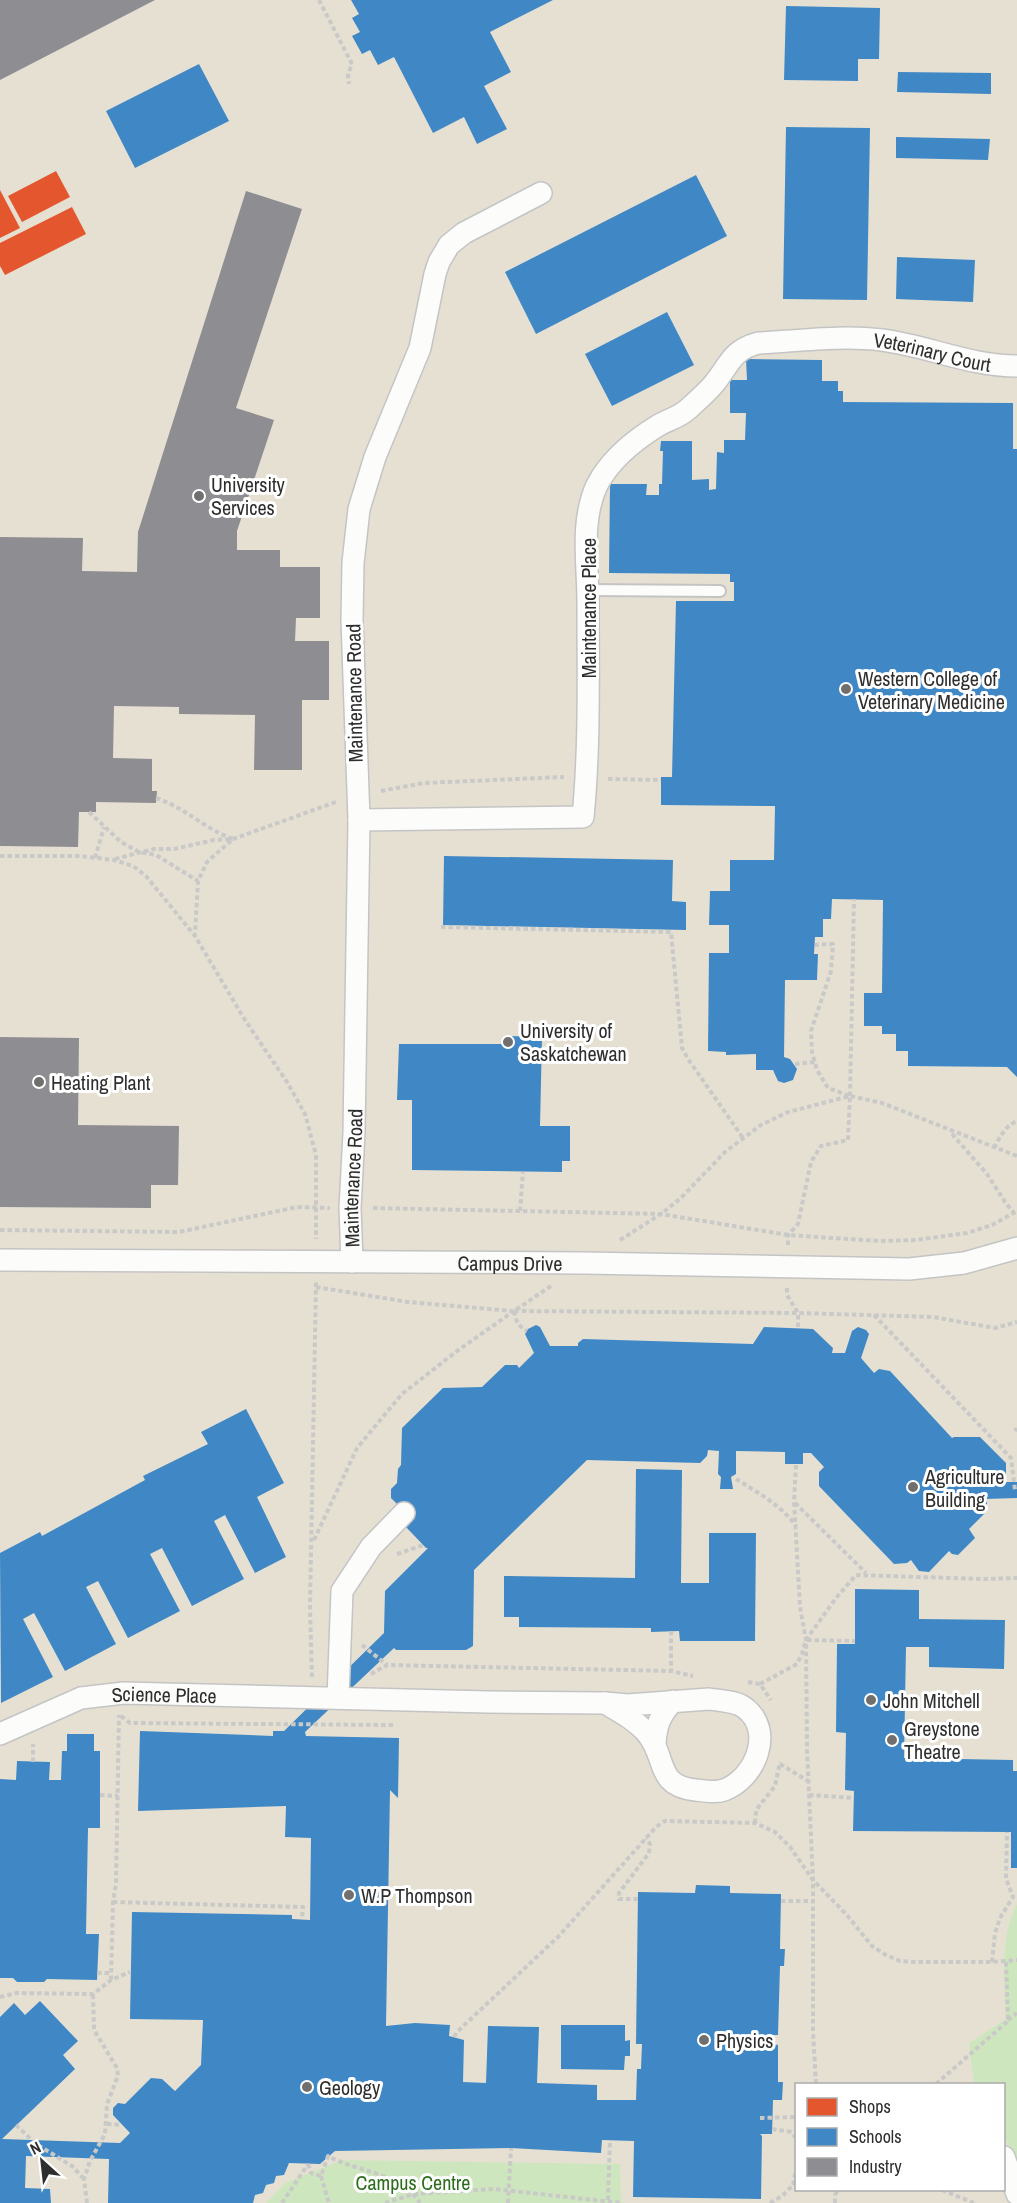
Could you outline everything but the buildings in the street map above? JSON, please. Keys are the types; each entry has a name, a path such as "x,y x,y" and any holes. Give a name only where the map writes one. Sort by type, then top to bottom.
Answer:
{"street":[{"name":"Maintenance Road","path":"352,1262 350,1208 354,1134 359,820 352,620 353,563 361,497 375,456 420,348 435,274 449,245 473,228 541,194"},
{"name":"Maintenance Place","path":"359,820 584,817 588,737 586,546 589,513 598,485 615,460 634,442 659,425 683,413 713,385 731,358 744,347 758,343 847,338"},
{"name":"Veterinary Court","path":"847,338 881,340 977,363 1017,366"},
{"name":"Campus Drive","path":"0,1260 584,1263 909,1269 964,1263 1017,1248"},
{"path":"338,1698 342,1591 371,1547 404,1513"},
{"name":"Science Place","path":"0,1734 81,1698 124,1693 605,1703 628,1705 710,1699 743,1707 756,1721 760,1742 759,1755 746,1775 723,1790 683,1789 671,1782 663,1770 655,1744 631,1718 605,1703"},
{"path":"655,1744 656,1729 662,1713 673,1701"},
{"path":"1005,2160 1017,2195"}],"lane":[{"path":"588,590 720,591"}],"path":[{"path":"319,0 352,64 348,74 349,84"},
{"path":"156,798 177,806 220,834 233,839 207,862 198,881 195,936"},
{"path":"88,812 104,827 139,852 156,855 198,881"},
{"path":"94,858 104,827"},
{"path":"0,856 114,860 133,866 146,876 195,936 305,1114 316,1155 310,1607 316,1725"},
{"path":"788,1235 798,1224 811,1162 821,1146 848,1140 854,899"},
{"path":"441,927 671,932 682,1048 743,1138"},
{"path":"815,945 833,944 831,971 811,1031 815,1062 828,1088 891,1107 1017,1156"},
{"path":"795,1064 815,1062"},
{"path":"312,1544 357,1448 402,1394 514,1311 661,1214 681,1198 725,1152 761,1125 788,1112 850,1096"},
{"path":"994,1148 1001,1134 1017,1121"},
{"path":"0,1230 179,1232 297,1207 316,1207 661,1214 788,1235 880,1241 916,1240 967,1233 992,1225 1016,1212 1005,1202 987,1174 950,1131"},
{"path":"520,1211 523,1172"},
{"path":"316,1287 408,1302 514,1311 786,1313 933,1317 995,1328 1017,1322"},
{"path":"514,1311 519,1327 527,1331"},
{"path":"874,1316 1011,1458 1015,1490 1017,1490"},
{"path":"796,1465 794,1502 800,1607 806,1640 816,2083"},
{"path":"736,1479 764,1496 789,1516 797,1528"},
{"path":"794,1502 867,1574"},
{"path":"760,1684 797,1664 806,1640 849,1581 856,1575 1017,1578"},
{"path":"671,1631 672,1671"},
{"path":"806,1640 855,1641"},
{"path":"108,1713 119,1714 130,1723 394,1725"},
{"path":"111,1980 113,1902 116,1884 119,1714"},
{"path":"25,1742 33,1737 33,1762"},
{"path":"780,1764 808,1781"},
{"path":"100,1795 118,1796"},
{"path":"809,1795 854,1798"},
{"path":"454,2037 558,1937 656,1827 665,1821 755,1823 775,1832 790,1847 813,1880 846,1914 872,1946 886,1955 917,1962 1017,1960"},
{"path":"992,1962 995,1933 1000,1918 1015,1896 1006,1879 1006,1832"},
{"path":"638,1899 619,1899 619,1893 649,1853 650,1844 646,1839"},
{"path":"781,1901 813,1901"},
{"path":"113,1902 303,1908 302,1919"},
{"path":"1006,1961 1008,2021"},
{"path":"97,1972 111,1973"},
{"path":"0,1998 17,1994 93,1994 111,1980 130,1972"},
{"path":"87,2203 84,2179 90,2161 105,2134 107,2104 118,2076 117,2068 94,2030 93,1994"},
{"path":"938,2083 1017,2013"},
{"path":"760,2118 795,2117"},
{"path":"107,2124 122,2125"},
{"path":"16,2125 36,2144 72,2166 84,2179"},
{"path":"772,2129 791,2132 795,2137"},
{"path":"608,2200 610,2140"},
{"path":"508,2203 511,2148"},
{"path":"329,2203 321,2176 328,2156 340,2163 378,2174 404,2185 420,2203"},
{"path":"282,2203 308,2164 311,2173 321,2176"},
{"path":"770,2203 795,2184"},
{"path":"385,2203 414,2194 468,2189 509,2190 622,2203"},
{"path":"944,2191 974,2203"}],"shaded area":[{"name":"University of Saskatchewan","path":"0,0 1017,0 1017,2203 0,2203"}],"green space":[{"path":"1017,1904 1017,2160 1005,2139 1005,2083 974,2083 969,2043 1006,2019 1005,1945 1011,1917"},
{"name":"Campus Centre","path":"342,2160 620,2164 621,2202 626,2203 266,2203 287,2182"}],"place":[{"name":"University Services","path":"199,496"},
{"name":"Western College of Veterinary Medicine","path":"846,689"},
{"name":"University of Saskatchewan","path":"508,1042"},
{"name":"Heating Plant","path":"39,1082"},
{"name":"Agriculture Building","path":"913,1487"},
{"name":"John Mitchell","path":"871,1700"},
{"name":"Greystone Theatre","path":"892,1740"},
{"name":"W.P Thompson","path":"349,1895"},
{"name":"Physics","path":"704,2040"},
{"name":"Geology","path":"307,2087"}]}
